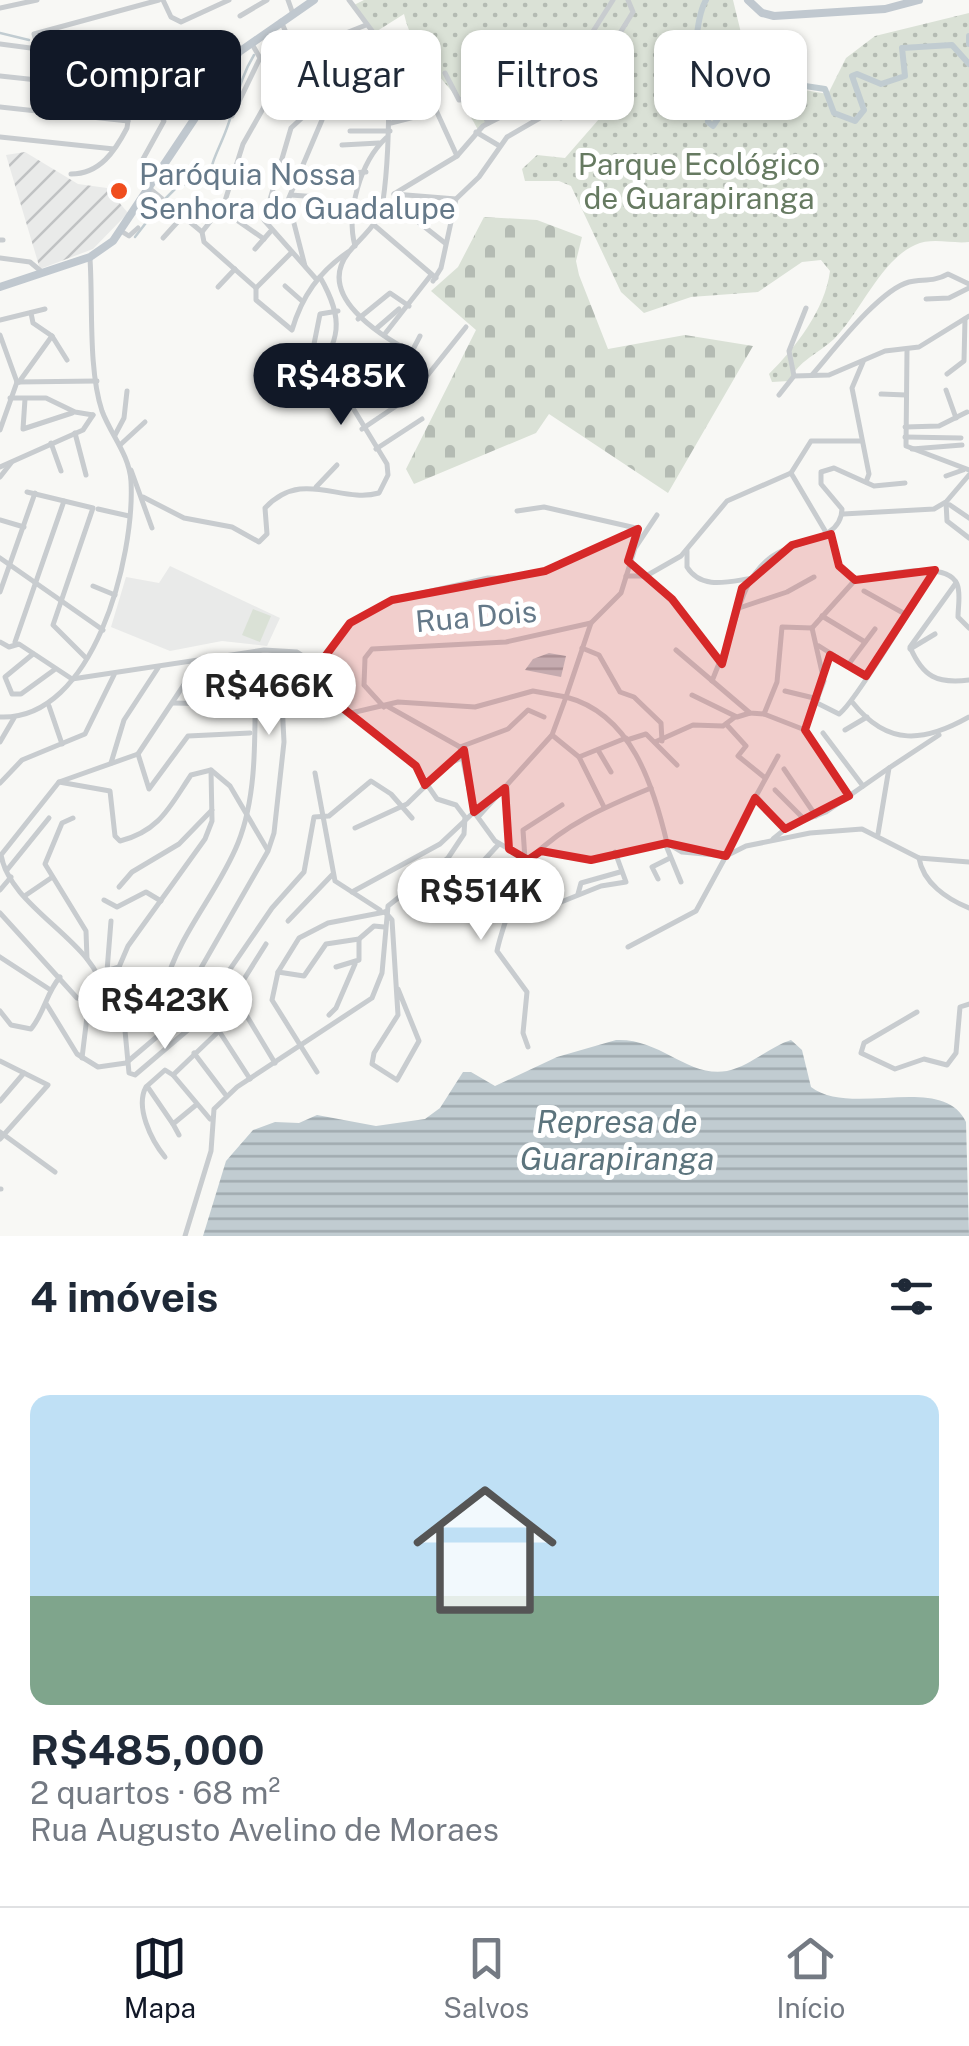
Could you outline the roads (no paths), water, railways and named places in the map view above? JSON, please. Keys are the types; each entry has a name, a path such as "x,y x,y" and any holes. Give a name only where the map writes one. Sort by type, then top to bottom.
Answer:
{"main road":[{"path":"241,54 250,42 314,0"},
{"path":"748,0 762,13 774,16 885,9 919,0"},
{"path":"0,287 90,257 121,231 192,120"}],"street":[{"path":"0,8 37,0"},
{"path":"49,30 161,0 171,17 181,22 229,0"},
{"path":"240,16 267,0"},
{"path":"288,0 292,14"},
{"path":"349,0 370,30"},
{"path":"394,194 457,156 476,132 550,92 566,79 613,0"},
{"path":"622,30 633,12 628,0"},
{"path":"281,22 285,30"},
{"path":"355,30 366,26"},
{"path":"241,96 260,55 250,42"},
{"path":"0,44 30,48"},
{"path":"445,73 458,100 475,96 488,124"},
{"path":"0,76 30,79"},
{"path":"0,107 128,121 114,149 94,169 71,174"},
{"path":"202,232 224,204 236,159 261,114"},
{"path":"142,159 163,120"},
{"path":"298,384 313,380 326,365 336,334 338,311 318,279 270,232 265,214 291,128 301,120"},
{"path":"305,266 290,195 322,120"},
{"path":"292,252 256,288 256,300 292,330 302,302 318,279 374,225 384,192 388,120"},
{"path":"342,145 387,136 415,120"},
{"path":"441,120 457,156"},
{"path":"384,335 433,277 456,199 479,177 498,145 537,120"},
{"path":"350,131 387,136"},
{"path":"476,132 498,145"},
{"path":"387,136 366,172 350,214 353,248 338,276 358,319 414,353"},
{"path":"0,137 114,149"},
{"path":"336,174 366,172"},
{"path":"149,188 202,232 204,242 256,288"},
{"path":"384,192 456,199"},
{"path":"394,194 398,206 445,243"},
{"path":"290,195 318,197"},
{"path":"163,238 182,216"},
{"path":"238,221 264,239"},
{"path":"374,225 433,277"},
{"path":"121,231 129,236 138,228"},
{"path":"255,249 270,232"},
{"path":"0,248 2,258 30,262 42,272"},
{"path":"90,257 102,410 143,497 152,528"},
{"path":"218,288 234,268"},
{"path":"812,375 862,316 908,282 934,281 950,274 969,286"},
{"path":"285,286 302,302"},
{"path":"926,298 944,298 969,286"},
{"path":"358,319 390,293 409,306"},
{"path":"794,376 788,351 806,308"},
{"path":"0,320 44,309"},
{"path":"377,328 399,309"},
{"path":"314,348 320,314 338,311"},
{"path":"30,312 36,326 52,336 67,360"},
{"path":"779,395 794,376 830,375 886,351 907,350 967,318"},
{"path":"947,374 964,361 967,318"},
{"path":"362,429 410,397 466,327"},
{"path":"0,335 18,382"},
{"path":"0,426 18,382 52,336"},
{"path":"344,398 387,375 414,353 420,336"},
{"path":"326,365 365,349"},
{"path":"907,350 906,446 968,471"},
{"path":"863,362 852,388 870,474 866,482"},
{"path":"316,486 371,495 382,490 388,471 326,365"},
{"path":"18,382 97,381"},
{"path":"946,390 956,418"},
{"path":"115,435 124,418 127,391"},
{"path":"881,394 906,395"},
{"path":"10,398 53,400 74,412 93,415"},
{"path":"25,399 24,428 74,412"},
{"path":"0,467 86,428 93,415 102,410"},
{"path":"905,427 932,427 967,412"},
{"path":"376,448 422,419"},
{"path":"120,445 145,422"},
{"path":"75,434 86,476"},
{"path":"905,437 961,442 912,449"},
{"path":"626,576 646,576 687,551 728,502 791,473 814,439 861,441"},
{"path":"51,443 61,471"},
{"path":"0,477 13,460"},
{"path":"143,497 184,518 232,528 259,542 268,534 263,514 270,503 316,486 337,465"},
{"path":"0,717 14,718 49,706 72,679 102,630 115,595 129,516 129,467"},
{"path":"843,514 821,484 821,472 834,468 874,486 905,483"},
{"path":"946,476 968,471"},
{"path":"968,471 948,504 947,521 969,538"},
{"path":"791,473 829,534 839,566 856,579"},
{"path":"0,592 24,526 31,493 129,516"},
{"path":"0,642 9,647 15,642 64,502"},
{"path":"843,514 928,510 948,504"},
{"path":"948,504 969,518"},
{"path":"517,511 544,507 642,530"},
{"path":"85,657 53,625 96,508"},
{"path":"742,588 766,561 786,547 829,534 843,514"},
{"path":"318,666 350,623 392,600 488,578 546,571 642,530 657,516"},
{"path":"0,520 24,526"},
{"path":"352,892 440,844 465,817 476,814 508,785 552,734 591,623 621,593 642,530"},
{"path":"687,551 687,567 695,578 712,583 754,578"},
{"path":"0,558 102,630"},
{"path":"785,691 817,701 839,714 854,703 866,676 935,570"},
{"path":"812,628 856,579 935,570 956,583"},
{"path":"646,576 681,610 720,661"},
{"path":"739,608 787,592 814,577"},
{"path":"712,681 739,608 742,588 737,580"},
{"path":"956,583 958,616 969,628"},
{"path":"910,650 932,611 956,583"},
{"path":"93,586 115,595"},
{"path":"864,592 906,614"},
{"path":"822,616 865,642"},
{"name":"Rua Dois","path":"386,706 364,684 365,658 372,649 506,642 591,623"},
{"path":"764,714 777,682 782,626 812,628"},
{"path":"805,730 824,673 812,628"},
{"path":"848,666 875,629"},
{"path":"910,650 935,634"},
{"path":"15,642 72,679 238,654 297,652 318,666 344,709 415,764 425,785 438,799 458,806 465,817 464,834 448,858 382,911 328,923 304,934 278,972 270,995 317,1072"},
{"path":"816,644 866,676"},
{"path":"582,648 599,655 620,692 634,697 661,724 659,741"},
{"path":"676,650 750,713"},
{"path":"910,650 926,674 937,682 969,680"},
{"path":"165,986 173,957 234,852 248,812 256,652"},
{"path":"33,654 5,677 12,694 22,694 54,670"},
{"path":"238,654 256,662"},
{"path":"0,913 77,998 89,1000 103,991 99,974 88,959 9,873 1,859 3,850 59,782 138,754 201,659"},
{"path":"111,763 124,720 158,668"},
{"path":"0,784 25,758 87,731 114,675"},
{"path":"47,1005 82,1058 104,1068 126,1062 175,1016 274,834 284,742 281,683"},
{"path":"351,712 412,702 476,707 533,692 566,696 606,714 627,739 651,788 670,858 681,882"},
{"path":"692,695 735,716"},
{"path":"172,703 208,704"},
{"path":"854,703 867,717 896,735 941,733"},
{"path":"49,706 62,744"},
{"path":"386,706 460,746 476,814 499,844 526,860"},
{"path":"460,746 508,730 528,710 544,716"},
{"path":"659,741 693,725 726,724 735,716 764,714 805,730 849,796"},
{"path":"772,840 785,829 849,796 969,716"},
{"path":"845,730 867,717"},
{"path":"0,742 14,718"},
{"path":"726,724 746,746 738,756 765,777"},
{"path":"822,732 863,786"},
{"path":"138,754 149,789 188,736 252,733"},
{"path":"552,734 579,756 604,807"},
{"path":"579,756 641,734 659,741 677,765"},
{"path":"598,750 611,772"},
{"path":"355,828 403,806 465,756"},
{"path":"628,947 701,906 778,756"},
{"path":"878,834 889,768"},
{"path":"784,769 816,816"},
{"path":"59,782 110,791 115,836 125,840 152,828 175,804 191,775 211,770 223,778 248,812 268,851"},
{"path":"211,770 212,810 205,839 128,946 119,967 128,1028 126,1062 129,1073 135,1075 188,1028 272,908 304,872 314,817 324,817 371,781 412,818"},
{"path":"315,773 332,875 392,920 397,1021 372,1058 381,1073 399,1080 419,1041 398,989"},
{"path":"508,785 508,850"},
{"path":"526,860 584,816 651,788"},
{"path":"775,790 804,820"},
{"path":"756,796 785,829"},
{"path":"528,1047 523,1033 527,992 497,951 505,916 520,888 526,860 523,830 562,805"},
{"path":"118,888 132,872 179,844 212,810"},
{"path":"0,890 50,818"},
{"path":"72,818 62,823 46,858 51,878 86,930 88,959"},
{"path":"541,851 592,860 666,843 682,852 726,856 772,840 837,829 878,834 919,858 969,862"},
{"path":"406,891 416,891 427,904 436,906 452,884 474,871 499,844"},
{"path":"556,904 578,894 624,883 626,878 620,872 615,852"},
{"path":"658,879 652,868 670,858"},
{"path":"919,858 921,869 938,890 969,908"},
{"path":"578,894 580,884 620,872"},
{"path":"288,921 332,875"},
{"path":"26,895 51,878"},
{"path":"104,900 117,907 146,892 162,902"},
{"path":"184,1236 211,1152 210,1119 226,1096 372,998 381,978 382,911"},
{"path":"107,971 111,921"},
{"path":"278,972 301,977 326,944 358,940 374,926 384,928"},
{"path":"329,1015 360,956 358,940"},
{"path":"173,1076 219,1031 234,995 266,944"},
{"path":"0,957 49,989"},
{"path":"336,967 355,964"},
{"path":"99,974 119,967"},
{"path":"0,1011 11,1025 28,1030 47,1005 49,989 60,977"},
{"path":"224,978 275,1062"},
{"path":"82,1058 88,1034 89,1000"},
{"path":"916,1012 864,1043 861,1053 895,1069 924,1059 947,1064 956,1053 960,1007 969,1004"},
{"path":"336,1008 355,1012"},
{"path":"219,1031 250,1079"},
{"path":"194,1053 226,1096"},
{"path":"0,1061 48,1087 1,1135 54,1172"},
{"path":"164,1157 151,1134 141,1101 147,1086 165,1070 210,1119"},
{"path":"0,1101 24,1073"},
{"path":"147,1086 179,1135"},
{"path":"172,1124 196,1105"}],"water":[{"path":"549,653 566,656 561,677 525,670 533,659"},
{"name":"Represa de Guarapiranga","path":"616,1040 647,1045 713,1072 735,1069 791,1040 802,1050 811,1087 828,1095 849,1099 917,1097 954,1107 966,1122 969,1236 203,1236 226,1161 253,1130 275,1122 299,1123 317,1115 376,1126 425,1119 440,1108 463,1072 471,1072 495,1086 557,1057"}],"waterway":[{"path":"706,0 691,71 706,88 708,122 713,126 725,108 745,93 779,82 825,89 834,113 855,121 864,110 852,76 857,74 881,84 905,76 902,48 952,45 969,64"},
{"path":"0,33 29,40"},
{"path":"969,36 969,44"},
{"path":"166,198 178,186 209,180 254,55"},
{"path":"135,237 162,202"}],"place":[{"name":"Paróquia Nossa Senhora do Guadalupe","path":"119,191"}],"park label":[{"name":"Parque Ecológico de Guarapiranga","path":"699,181"}]}
